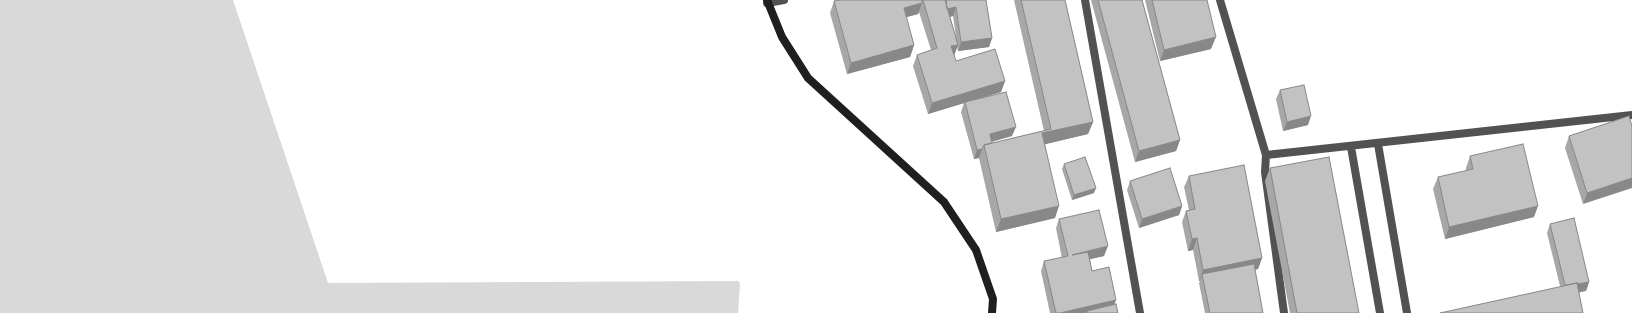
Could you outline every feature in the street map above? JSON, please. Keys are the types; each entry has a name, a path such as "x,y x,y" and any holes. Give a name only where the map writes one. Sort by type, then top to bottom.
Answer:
{"main road":[{"path":"767,1 782,37 808,78 944,202 976,250 993,299 992,313"}],"street":[{"path":"767,1 784,0"},
{"path":"1085,0 1140,313"},
{"path":"1220,0 1266,155 1265,172 1284,313"},
{"path":"1266,155 1351,147 1632,115"},
{"path":"1378,144 1407,313"},
{"path":"1351,147 1380,313"}],"shaded area":[{"path":"0,0 233,0 328,283 738,281 740,283 738,313 0,313"}],"building":[{"path":"922,0 922,3 904,8 914,45 851,63 834,1"},
{"path":"923,0 945,0 958,45 951,46 956,61 995,49 1005,81 932,103 917,55 937,48"},
{"path":"946,0 986,0 992,38 961,42 956,7 947,9"},
{"path":"1021,0 1065,0 1093,122 1042,133 1059,206 1001,219 984,145 1051,129"},
{"path":"1098,0 1142,0 1180,140 1139,151"},
{"path":"1152,0 1207,0 1216,37 1164,50"},
{"path":"1304,85 1311,116 1287,122 1280,90"},
{"path":"1006,92 1016,127 990,134 992,143 984,145 982,149 977,150 965,102"},
{"path":"1629,116 1632,126 1632,178 1587,193 1569,136"},
{"path":"1523,144 1538,206 1449,227 1438,177 1473,169 1470,156"},
{"path":"1085,157 1096,188 1074,195 1064,164"},
{"path":"1329,157 1359,313 1297,313 1270,168"},
{"path":"1244,165 1262,258 1203,270 1197,238 1192,239 1186,211 1195,209 1189,176"},
{"path":"1170,168 1182,206 1142,219 1130,181"},
{"path":"1099,210 1108,246 1072,255 1088,252 1092,271 1109,267 1116,300 1056,313 1044,261 1068,256 1059,219"},
{"path":"1574,218 1589,282 1565,285 1550,224"},
{"path":"1254,264 1263,313 1210,313 1202,274"},
{"path":"1577,283 1583,313 1440,313"},
{"path":"1116,304 1118,313 1088,313 1087,311"}]}
